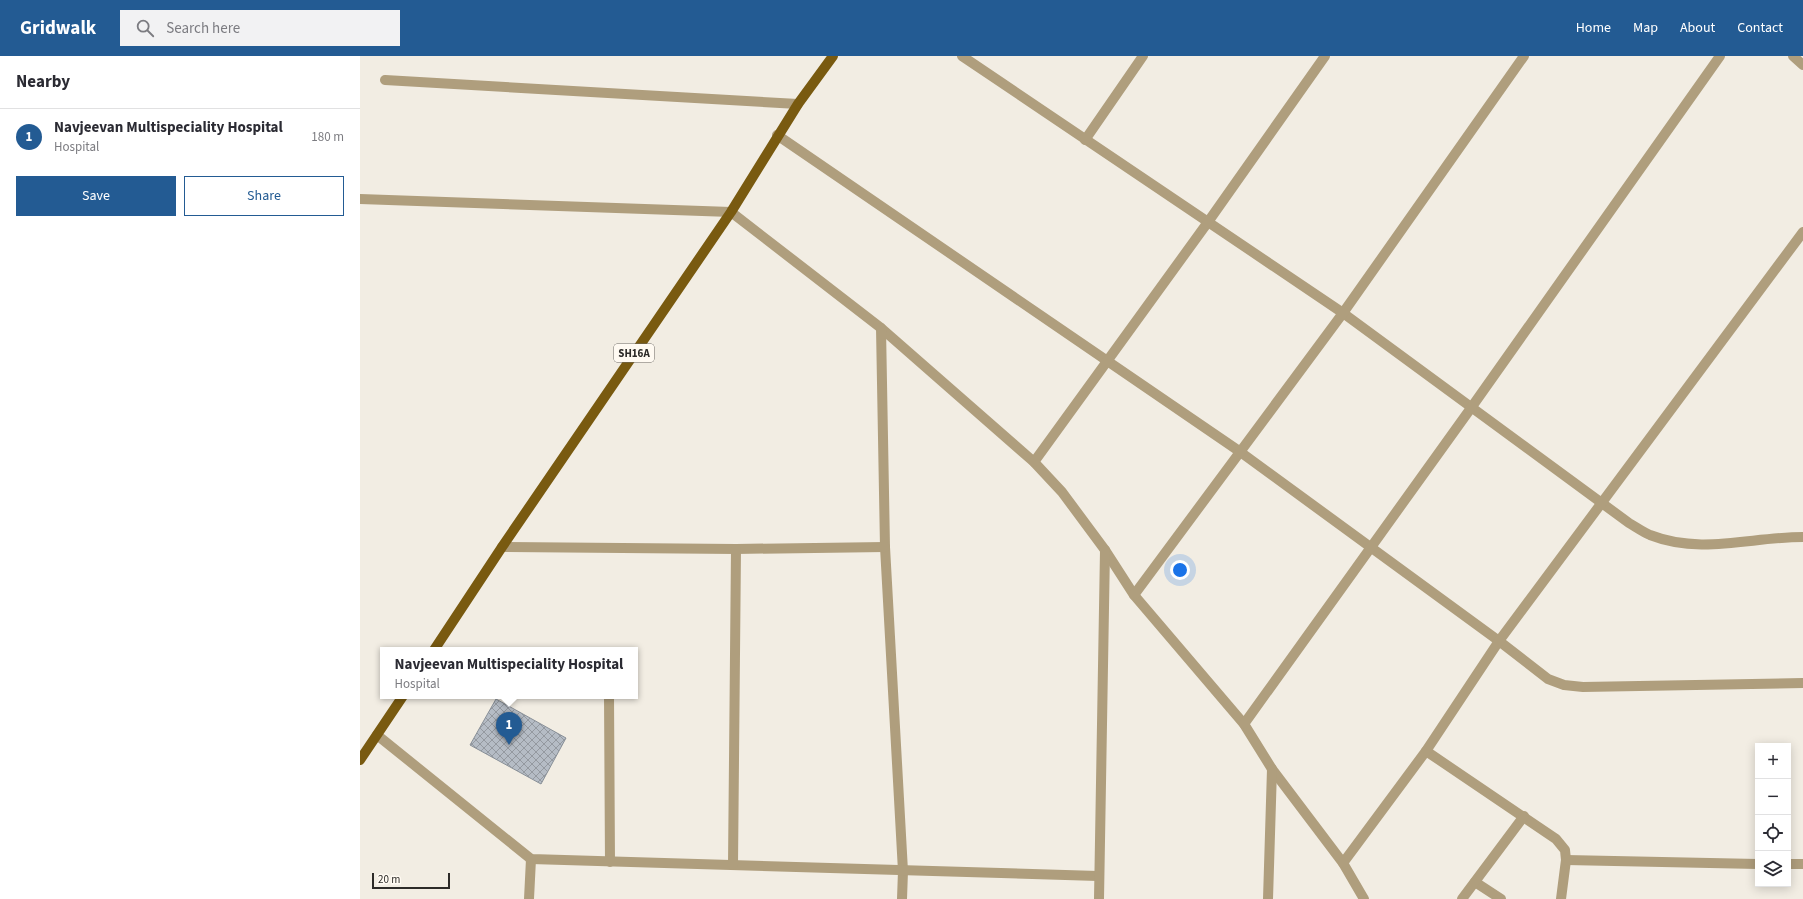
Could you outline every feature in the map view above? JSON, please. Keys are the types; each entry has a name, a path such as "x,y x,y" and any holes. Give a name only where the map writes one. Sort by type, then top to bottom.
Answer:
{"main road":[{"name":"SH16A","path":"436,647 502,547 731,212 777,135 833,56"},
{"path":"360,760 402,699"}],"street":[{"path":"962,56 1343,313 1629,524 1650,535 1676,543 1712,546 1787,537 1803,537"},
{"path":"1085,140 1143,56"},
{"path":"1034,462 1208,222 1325,56"},
{"path":"1134,595 1343,313 1524,56"},
{"path":"1244,724 1370,546 1471,408 1720,56"},
{"path":"1793,56 1803,65"},
{"path":"385,80 798,104"},
{"path":"777,135 1240,451 1499,641 1548,679 1571,686 1583,687 1803,683"},
{"path":"360,199 731,212 881,328 1034,462 1062,492 1105,550 1134,595 1244,724 1272,769 1343,863 1364,899"},
{"path":"1343,863 1426,750 1499,641 1803,232"},
{"path":"881,328 885,547 902,871 902,899"},
{"path":"502,547 736,549 885,547"},
{"path":"733,865 736,549"},
{"path":"1099,899 1098,876 1105,550"},
{"path":"609,699 610,862"},
{"path":"377,735 531,859 1098,876"},
{"path":"1426,750 1556,839 1565,850 1566,860 1561,899"},
{"path":"1268,899 1272,769"},
{"path":"1462,899 1524,816"},
{"path":"529,899 531,859"},
{"path":"1566,860 1755,864"},
{"path":"1791,864 1803,864"},
{"path":"1475,882 1501,899"}],"building":[{"path":"496,699 566,738 541,784 470,745"}],"place":[{"name":"Navjeevan Multispeciality Hospital","path":"509,745"}]}
